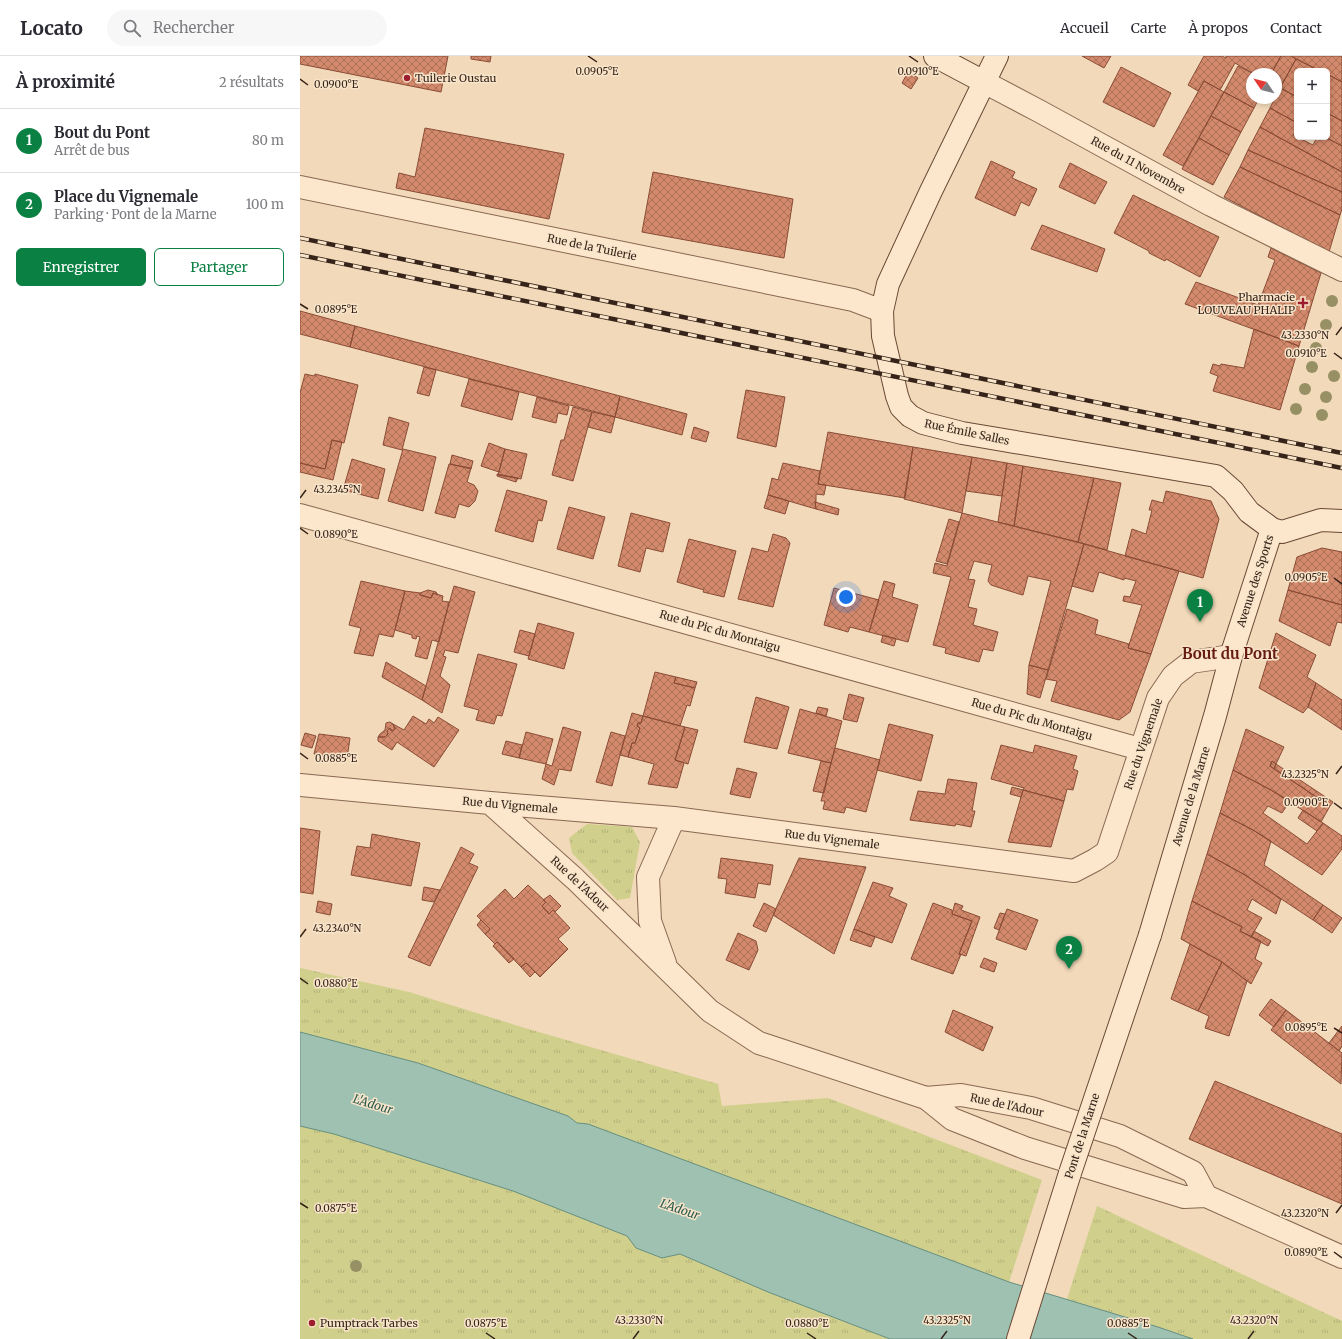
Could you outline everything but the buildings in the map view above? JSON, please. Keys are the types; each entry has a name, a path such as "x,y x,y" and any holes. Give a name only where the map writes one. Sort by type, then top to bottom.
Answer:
{"street":[{"name":"Rue du 11 Novembre","path":"935,56 1039,110 1211,205 1342,270"},
{"name":"Rue Émile Salles","path":"997,56 888,284 882,311 883,336 897,396 901,406 910,416 923,423 962,433 1216,476 1233,491 1250,512 1272,529"},
{"name":"Rue de la Tuilerie","path":"300,187 853,300 882,311"},
{"name":"Rue du Pic du Montaigu","path":"300,515 1140,749"},
{"path":"1272,529 1282,532 1321,520 1342,520"},
{"name":"Avenue des Sports","path":"1231,656 1272,529"},
{"name":"Rue du Vignemale","path":"300,785 490,803 674,818 1074,871 1107,852 1158,698 1173,676 1191,662 1231,656"},
{"name":"Avenue de la Marne","path":"1150,934 1213,724 1231,656"},
{"name":"Rue de l'Adour","path":"490,803 575,879 710,1011 759,1043 926,1098 952,1119 1025,1148 1184,1197 1206,1196 1342,1257"},
{"name":"Rue de l'Adour","path":"666,968 650,921 648,877 674,818"},
{"name":"Pont de la Marne","path":"1018,1339 1072,1165 1150,934"},
{"name":"Rue de l'Adour","path":"926,1098 960,1095 1031,1108 1120,1136 1193,1172 1206,1196"}],"green space":[{"path":"587,824 632,827 640,842 630,898 617,900 572,853 569,838"},
{"path":"300,968 409,992 525,1028 718,1084 722,1106 828,1098 1042,1180 1009,1282 588,1124 577,1123 568,1116 418,1063 300,1032"},
{"path":"300,1126 334,1134 513,1191 627,1236 636,1248 662,1258 680,1254 768,1292 890,1339 300,1339"},
{"path":"1097,1206 1342,1321 1342,1339 1193,1339 1067,1299"},
{"name":"Pumptrack Tarbes","path":"300,1294 331,1307 316,1339 300,1339"}],"water":[{"name":"L'Adour","path":"300,1032 418,1063 568,1116 577,1123 588,1124 1009,1282 1193,1339 890,1339 768,1292 680,1254 662,1258 636,1248 627,1236 513,1191 334,1134 300,1126"}],"railway":[{"path":"300,238 1342,453"},
{"path":"300,255 1342,468"}],"place":[{"name":"Tuilerie Oustau","path":"407,78"},
{"name":"Pharmacie LOUVEAU PHALIP","path":"1303,303"},
{"name":"Bout du Pont","path":"1200,622"},
{"name":"Place du Vignemale","path":"1069,969"},
{"name":"Pumptrack Tarbes","path":"312,1323"}],"district":[{"name":"Bout du Pont","path":"1230,653"}]}
